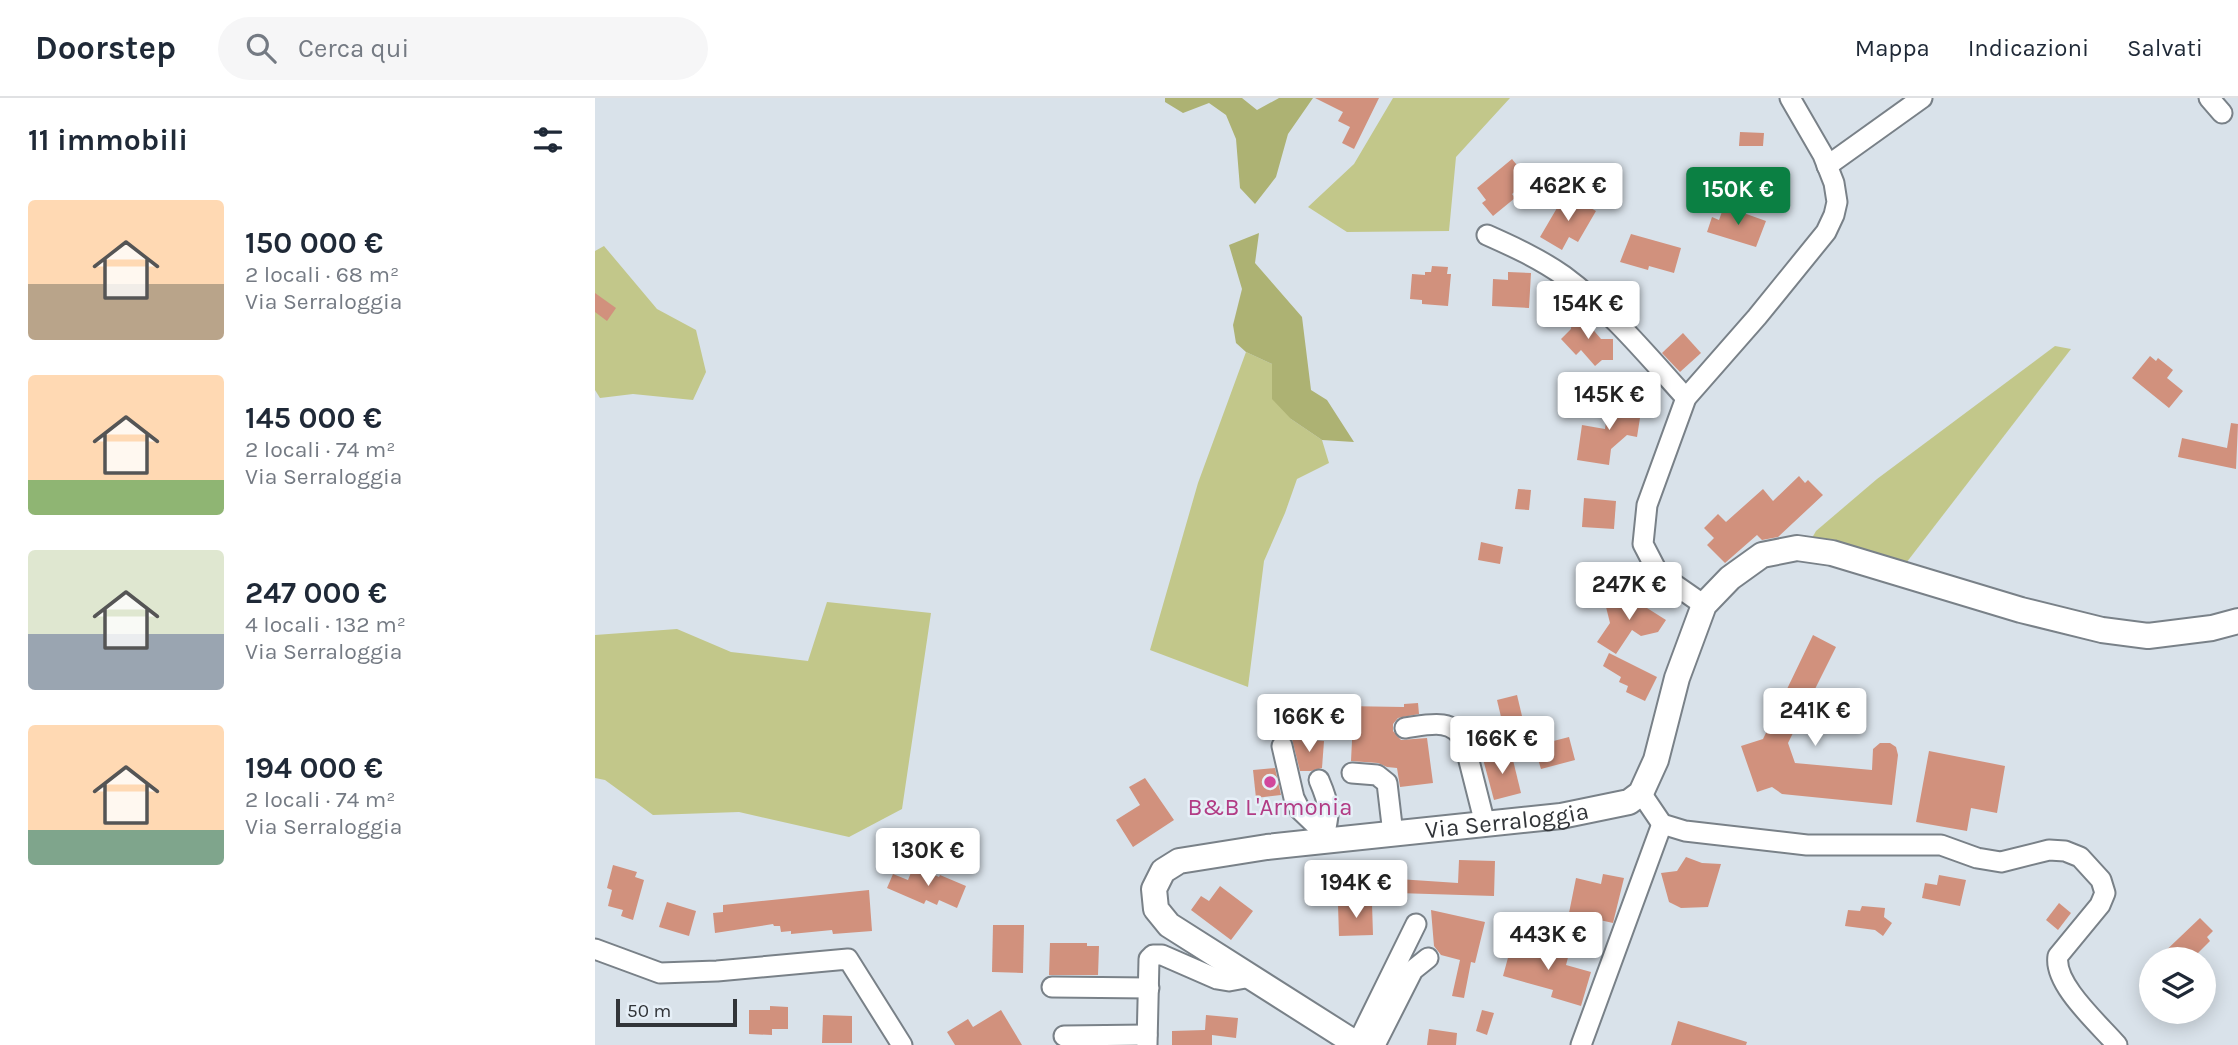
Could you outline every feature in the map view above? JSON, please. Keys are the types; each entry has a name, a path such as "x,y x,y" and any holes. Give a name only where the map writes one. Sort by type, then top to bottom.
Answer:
{"main road":[{"path":"1641,793 1656,760 1677,678 1704,605 1730,578 1762,555 1797,548 1832,553 2021,610 2102,630 2148,636 2213,628 2238,621"},
{"name":"Via Serraloggia","path":"1357,1045 1170,925 1156,909 1154,890 1163,871 1179,861 1324,837 1393,834 1597,810 1629,802 1641,793"}],"street":[{"path":"1704,605 1658,573 1643,544 1647,505 1686,398 1758,317 1826,232 1834,215 1837,202 1827,166 1790,98"},
{"path":"1827,166 1922,98"},
{"path":"1487,235 1523,251 1563,275 1612,316 1686,398"},
{"path":"1405,728 1440,724 1452,726 1460,732 1485,824"},
{"path":"1282,746 1294,798 1300,810 1324,837"},
{"path":"1352,773 1377,775 1387,783 1393,834"},
{"path":"1319,780 1329,803 1324,837"},
{"path":"1641,793 1662,824 1685,831 1807,845 1941,845 1977,858 2001,862 2049,850 2065,850 2080,858 2101,880 2105,893 2100,905 2059,956 2057,965 2062,982 2117,1045"},
{"path":"1581,1045 1662,824"},
{"path":"1357,1045 1416,924"},
{"path":"595,949 660,973 717,971 848,959 901,1045"},
{"path":"1064,1036 1147,1040 1149,959 1153,955 1162,955 1217,979 1229,981 1251,977"},
{"path":"1375,1045 1413,970 1428,958"},
{"path":"1052,987 1149,988"}],"green space":[{"path":"1165,98 1242,98 1257,110 1279,98 1313,98 1288,134 1276,177 1255,204 1240,188 1236,139 1226,115 1209,103 1183,113 1165,102"},
{"path":"1393,98 1510,98 1456,157 1449,231 1347,232 1308,207 1354,164"},
{"path":"1259,233 1255,263 1302,317 1311,390 1327,400 1354,442 1322,440 1291,419 1272,399 1272,364 1246,352 1236,343 1233,325 1242,289 1229,245"},
{"path":"604,246 657,309 696,330 706,372 693,400 633,394 600,398 595,390 595,251"},
{"path":"2055,346 2071,349 1903,567 1808,545 1816,531 1877,479"},
{"path":"1246,352 1272,364 1291,419 1322,440 1329,463 1297,479 1264,561 1248,687 1150,650 1198,483"},
{"path":"827,602 931,613 902,809 849,837 739,812 653,815 605,780 595,778 595,635 677,629 731,652 808,661"}],"building":[{"path":"1315,98 1379,98 1354,149 1342,143 1350,127 1338,121 1343,112"},
{"path":"1740,132 1764,133 1763,146 1739,146"},
{"path":"1512,159 1529,180 1512,194 1515,198 1493,216 1482,203 1486,200 1477,188"},
{"path":"1564,196 1596,211 1578,242 1569,237 1562,250 1540,237"},
{"path":"1724,206 1766,221 1756,247 1707,232 1712,217 1719,220"},
{"path":"1631,234 1681,248 1674,273 1649,266 1648,270 1620,262"},
{"path":"1432,266 1448,267 1447,274 1451,274 1448,306 1422,304 1422,300 1410,299 1412,274 1425,275 1425,272 1431,272"},
{"path":"1508,272 1531,273 1529,308 1492,306 1493,279 1508,280"},
{"path":"595,293 616,308 607,321 595,312"},
{"path":"1572,317 1590,317 1590,326 1601,339 1613,339 1613,360 1602,360 1595,366 1581,350 1576,355 1561,339 1571,329"},
{"path":"1683,333 1701,353 1680,372 1662,353"},
{"path":"2150,356 2156,361 2158,358 2173,370 2167,378 2183,391 2169,408 2132,378"},
{"path":"1609,400 1642,405 1637,437 1627,435 1611,449 1609,465 1577,460 1582,425 1605,429"},
{"path":"2231,423 2238,424 2236,469 2178,457 2182,438 2227,448"},
{"path":"1799,476 1805,483 1808,480 1823,495 1778,537 1762,540 1757,535 1725,563 1707,545 1714,538 1704,528 1718,514 1726,522 1763,489 1773,501"},
{"path":"1518,489 1531,490 1529,510 1515,509"},
{"path":"1584,498 1616,501 1614,529 1582,527"},
{"path":"1481,542 1503,547 1500,564 1478,560"},
{"path":"1644,595 1647,608 1666,620 1658,632 1641,636 1632,630 1616,654 1597,642 1610,623 1606,607 1622,604 1621,600"},
{"path":"1813,635 1836,647 1788,743 1795,763 1872,770 1873,749 1880,743 1890,743 1896,747 1898,755 1892,805 1782,794 1772,787 1757,792 1741,746 1763,739"},
{"path":"1609,653 1657,677 1645,701 1626,692 1628,686 1619,682 1621,677 1603,666"},
{"path":"1517,695 1522,716 1502,721 1497,700"},
{"path":"1418,703 1419,714 1398,718 1393,724 1393,731 1401,740 1427,738 1433,783 1400,787 1397,768 1351,761 1353,720 1342,719 1343,706 1404,707 1404,704"},
{"path":"1569,737 1575,760 1541,769 1534,746"},
{"path":"1292,739 1324,741 1322,768 1300,771"},
{"path":"1929,751 2005,766 1997,813 1971,808 1967,831 1916,822"},
{"path":"1511,752 1521,793 1494,800 1483,759"},
{"name":"B&B L'Armonia","path":"1275,768 1281,795 1256,798 1253,770"},
{"path":"1145,778 1174,820 1133,847 1116,820 1140,805 1129,787"},
{"path":"1686,857 1702,863 1721,864 1708,907 1681,908 1669,902 1661,873 1677,871"},
{"path":"1459,860 1495,861 1494,896 1397,893 1398,879 1458,883"},
{"path":"613,865 637,872 635,877 644,880 633,920 621,916 623,910 608,906 612,890 607,888"},
{"path":"912,870 922,874 924,870 966,886 957,908 939,900 937,905 926,900 924,904 887,888 893,874 908,880"},
{"path":"1603,874 1624,878 1613,923 1569,913 1576,878 1601,884"},
{"path":"1939,875 1966,880 1960,906 1922,898 1925,883 1937,885"},
{"path":"1220,886 1253,911 1231,940 1191,910 1201,896 1209,901"},
{"path":"869,890 872,931 833,934 832,930 791,934 791,931 781,932 780,926 773,924 715,933 713,913 723,912 723,905"},
{"path":"667,902 696,911 689,936 659,927"},
{"path":"2059,903 2071,913 2058,930 2046,920"},
{"path":"1372,904 1373,935 1339,936 1338,905"},
{"path":"1862,906 1885,908 1884,917 1892,923 1883,936 1875,930 1845,926 1848,910 1860,911"},
{"path":"1431,910 1485,922 1475,963 1471,962 1464,998 1452,996 1460,960 1441,955 1434,946"},
{"path":"2200,918 2213,931 2207,937 2210,941 2204,947 2170,947"},
{"path":"993,925 1024,925 1023,973 992,972"},
{"path":"1542,942 1570,950 1566,965 1591,972 1581,1006 1551,997 1553,990 1503,976 1512,943 1540,952"},
{"path":"1050,943 1087,943 1087,946 1099,946 1098,975 1049,975"},
{"path":"770,1006 788,1007 788,1029 772,1029 772,1035 749,1034 749,1010 770,1010"},
{"path":"1001,1010 1022,1045 955,1045 947,1032 968,1019 973,1027"},
{"path":"1482,1010 1494,1013 1487,1035 1476,1031"},
{"path":"823,1015 852,1016 852,1043 822,1043"},
{"path":"1206,1015 1238,1018 1236,1038 1212,1035 1212,1045 1172,1045 1172,1031 1205,1030"},
{"path":"1678,1021 1747,1042 1746,1045 1671,1045"},
{"path":"1429,1029 1457,1033 1456,1045 1427,1045"}],"place":[{"name":"B&B L'Armonia","path":"1270,782"}]}
